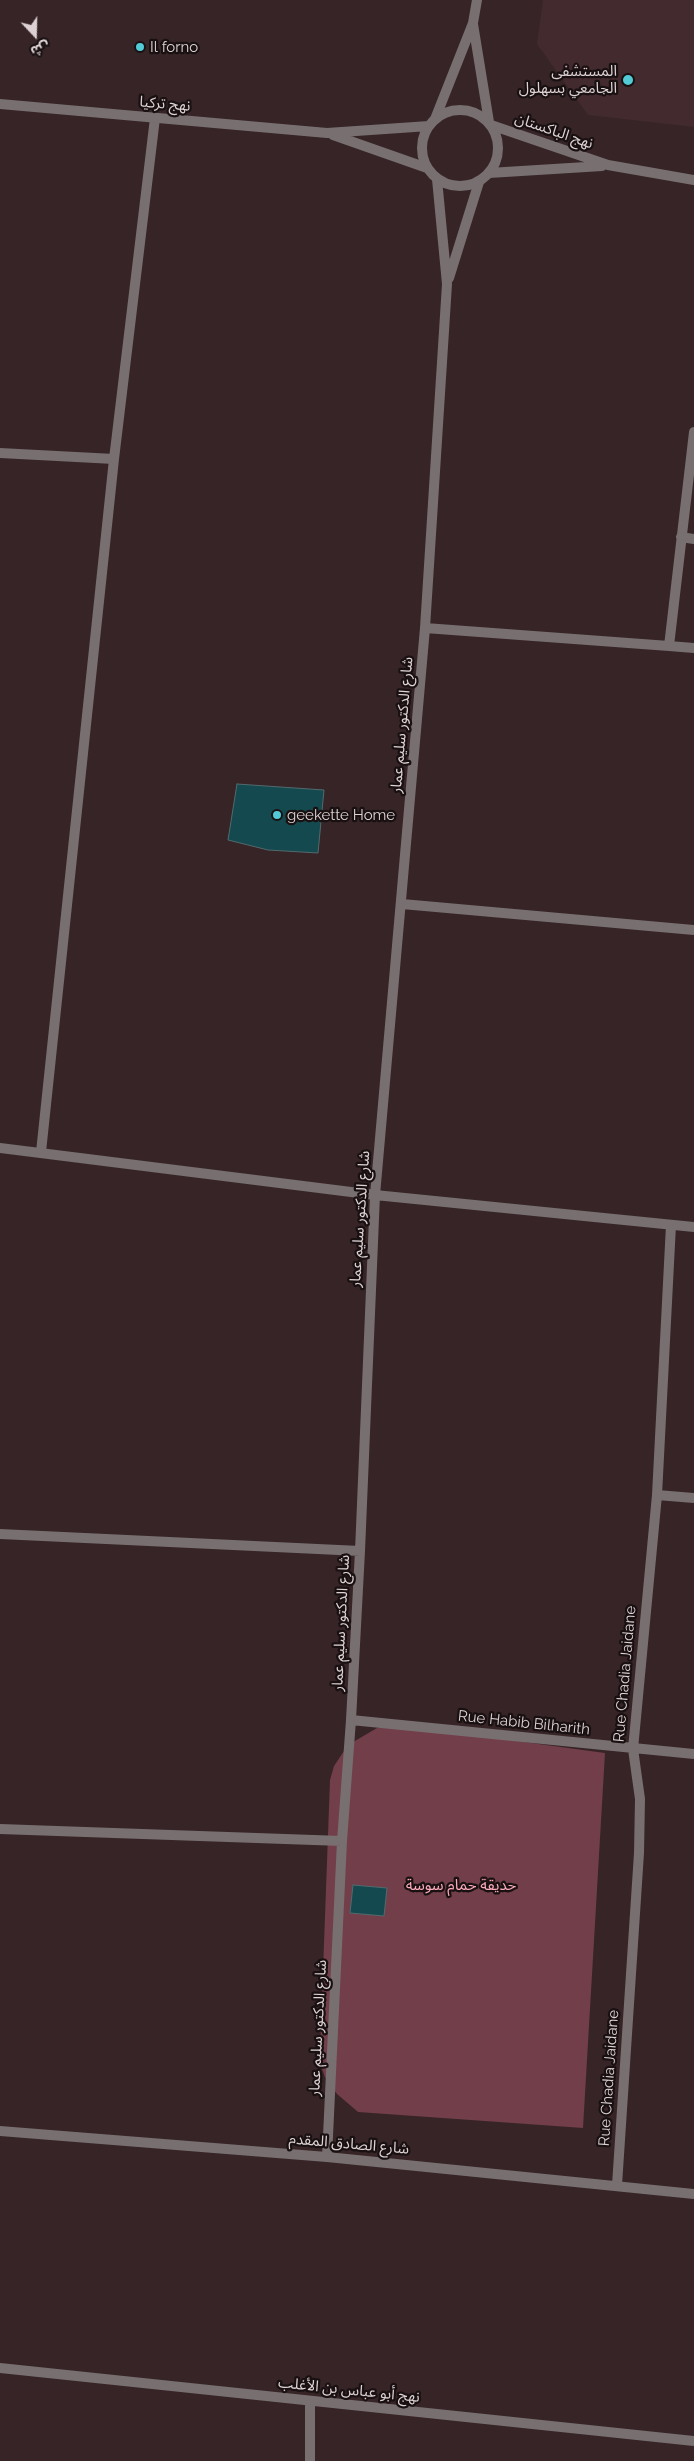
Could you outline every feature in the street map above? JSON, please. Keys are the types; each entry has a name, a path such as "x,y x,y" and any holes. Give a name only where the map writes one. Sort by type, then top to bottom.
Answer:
{"street":[{"path":"473,23 490,123 498,140 498,158 489,173 479,182 465,186 450,185 437,179 427,168 422,154 422,139 432,122 473,23 477,0"},
{"name":"نهج تركيا","path":"0,104 327,133 432,122"},
{"path":"432,122 448,112 463,110 477,113 490,123"},
{"path":"41,1152 114,459 155,118"},
{"name":"نهج الباكستان","path":"490,123 608,165 694,180"},
{"name":"نهج تركيا","path":"327,133 427,168"},
{"name":"نهج الباكستان","path":"489,173 608,165"},
{"path":"437,179 447,284"},
{"path":"447,284 479,182"},
{"name":"شارع الدكتور سليم عمار","path":"327,2157 342,1841 360,1551 375,1195 425,628 447,284"},
{"path":"670,646 694,432"},
{"path":"0,453 114,459"},
{"path":"681,538 694,539"},
{"path":"425,628 694,648"},
{"path":"402,904 694,930"},
{"path":"0,1148 375,1195 694,1227"},
{"name":"Rue Chadia Jaidane","path":"617,2185 639,1853 640,1799 633,1749 657,1495 671,1225"},
{"path":"657,1495 694,1498"},
{"path":"0,1534 360,1551"},
{"name":"Rue Habib Bilharith","path":"351,1720 694,1754"},
{"path":"0,1829 342,1841"},
{"name":"شارع الصادق المقدم","path":"0,2132 327,2157 694,2194"},
{"name":"نهج أبو عباس بن الأغلب","path":"0,2368 694,2441"},
{"path":"310,2401 310,2461"}],"shaded area":[{"name":"المستشفى الجامعي بسهلول","path":"543,0 694,0 694,127 588,115 537,44"}],"green space":[{"name":"حديقة حمام سوسة","path":"399,1725 605,1753 583,2128 358,2112 337,2094 325,2077 321,2066 320,2052 330,1780 334,1766 348,1745 377,1728"}],"building":[{"name":"geekette Home","path":"237,784 324,790 318,853 268,850 228,840"},
{"path":"353,1885 387,1888 384,1916 350,1913"}],"place":[{"name":"Il forno","path":"140,47"},
{"name":"المستشفى الجامعي بسهلول","path":"628,80"},
{"name":"geekette Home","path":"277,815"}]}
